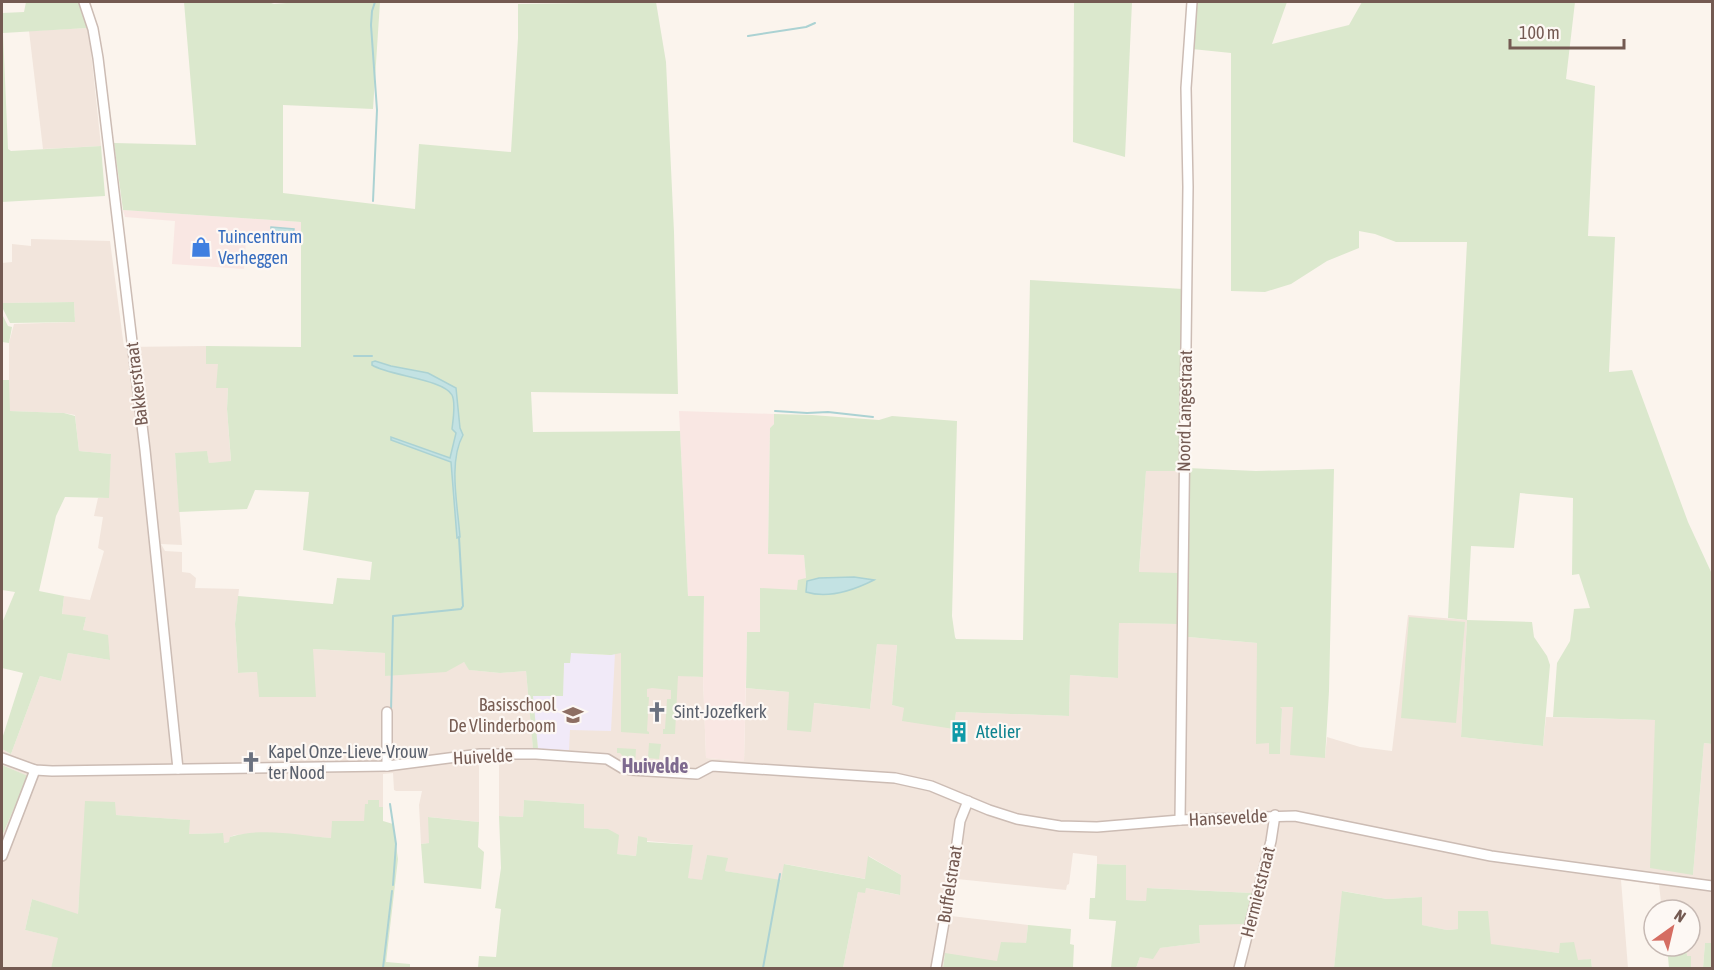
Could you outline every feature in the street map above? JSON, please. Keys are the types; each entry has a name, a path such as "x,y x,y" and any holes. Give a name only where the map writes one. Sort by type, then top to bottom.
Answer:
{"street":[{"name":"Bakkerstraat","path":"84,2 93,29 98,58 145,450 178,769"},
{"name":"Noord Langestraat","path":"1180,820 1188,187 1186,88 1192,2"},
{"path":"387,712 387,766"},
{"name":"Huivelde","path":"2,758 35,770 387,766 480,754 526,754 607,759 622,768 631,770 685,774 697,774 712,766 746,767"},
{"name":"Hansevelde","path":"746,767 895,778 931,786 1017,819 1060,826 1097,827 1180,820 1295,816 1524,861 1713,886"},
{"path":"2,856 35,770"},
{"name":"Buffelstraat","path":"936,969 960,821 968,801"},
{"name":"Hermietstraat","path":"1239,969 1272,841 1275,815"}],"shaded area":[{"path":"87,28 101,146 43,149 29,31"},
{"path":"123,210 301,222 301,244 246,240 244,269 172,264 175,221 125,217"},
{"path":"31,239 110,241 124,347 206,346 206,364 218,364 228,387 227,409 231,462 209,463 207,452 175,453 182,545 161,544 165,551 182,552 182,572 190,573 196,578 195,588 239,589 235,624 238,673 257,672 312,649 385,653 385,676 464,662 470,670 500,673 526,671 533,748 538,748 532,696 564,662 621,653 622,672 703,677 706,758 744,761 746,688 789,692 813,703 870,709 877,644 897,644 892,705 954,728 956,712 1069,716 1070,675 1118,678 1119,623 1186,624 1188,637 1257,643 1269,743 1280,754 1282,710 1280,707 1293,707 1325,758 1327,737 1360,747 1392,751 1408,615 1467,620 1461,737 1543,746 1546,717 1655,720 1693,875 1704,743 1712,744 1712,943 1705,943 1703,968 1690,968 1691,958 1702,958 1702,898 1661,898 1659,885 1621,880 1628,968 1592,968 1591,959 1578,961 1560,953 1491,945 1458,929 1447,930 1421,925 1422,897 1387,899 1343,891 1334,968 1136,968 1140,957 1159,948 1200,943 1199,925 1252,893 1148,888 1147,901 1126,900 1126,865 1097,864 1097,856 1073,853 1069,884 1066,890 957,879 951,916 1028,925 1026,943 997,962 945,954 943,968 843,968 858,892 866,888 899,895 901,875 869,856 866,879 785,864 781,881 725,871 707,855 702,881 687,878 693,845 647,841 638,836 636,856 617,854 608,829 584,828 584,804 524,800 523,817 499,816 499,759 479,761 479,822 429,817 429,843 421,844 419,805 422,791 394,790 393,773 383,774 383,821 331,838 268,833 235,835 230,837 230,842 223,843 223,833 189,834 189,820 116,815 79,898 78,915 32,899 25,930 59,938 51,968 2,968 2,836 27,776 2,765 2,749 11,754 40,676 61,681 68,653 110,660 83,630 86,617 62,615 64,596 90,600 104,551 98,548 103,517 94,516 98,498 108,498 111,454 79,451 75,415 9,411 9,343 14,324 75,322 74,302 2,303 2,263 12,262 12,244 31,246"},
{"path":"679,411 774,414 774,424 770,428 768,554 804,555 806,578 760,632 747,632 744,761 706,758 703,677 704,596 688,596"},
{"path":"1146,470 1180,471 1178,573 1139,573"},
{"name":"Basisschool De Vlinderboom","path":"571,653 611,655 615,653 611,731 570,730 569,750 538,749 532,696 562,696 564,662"}],"green space":[{"path":"26,2 78,2 87,28 3,33 8,149 11,151 101,146 105,196 2,202 2,13 24,12"},
{"path":"184,2 268,2 274,4 380,2 373,109 283,105 283,193 415,209 419,144 511,152 518,4 656,2 666,62 674,232 678,394 531,392 533,432 680,431 688,596 704,596 703,677 678,676 675,734 663,734 667,699 671,699 671,690 652,688 647,689 647,697 649,697 647,731 649,734 621,732 621,653 611,655 571,653 570,663 564,663 563,696 533,696 538,749 533,749 526,671 500,673 469,670 464,662 446,672 385,676 385,653 313,649 316,697 259,697 257,672 238,673 235,624 238,596 333,604 337,578 370,580 372,562 303,550 309,492 255,490 247,509 179,512 175,453 207,451 209,463 231,461 227,409 228,388 216,388 218,364 206,364 206,346 301,347 301,222 123,210 114,143 196,145"},
{"path":"1074,2 1132,2 1125,157 1073,142"},
{"path":"1196,2 1287,2 1272,44 1349,25 1362,2 1575,2 1566,79 1595,86 1588,236 1615,237 1609,372 1632,370 1688,522 1712,574 1712,744 1704,743 1693,875 1650,868 1655,720 1553,717 1557,663 1570,641 1574,609 1590,608 1579,574 1572,575 1573,498 1520,493 1514,548 1471,546 1467,620 1448,618 1467,242 1396,242 1359,231 1359,248 1327,261 1291,284 1265,292 1231,291 1231,53 1192,49"},
{"path":"1030,280 1183,289 1180,471 1146,471 1139,572 1178,573 1178,624 1119,623 1118,678 1070,675 1069,716 956,712 954,729 902,721 904,708 892,705 897,645 877,644 870,709 814,703 811,732 787,730 789,692 746,688 747,632 760,632 760,588 797,590 798,580 806,578 804,555 768,554 770,428 774,424 774,414 879,420 892,416 957,421 952,616 955,637 956,639 1023,640"},
{"path":"74,302 75,322 10,323 2,307 2,303"},
{"path":"2,314 8,326 12,327 9,343 2,342"},
{"path":"2,380 9,380 10,411 64,413 75,416 79,451 111,454 109,498 65,497 56,516 39,591 64,596 62,614 86,617 83,630 108,635 110,660 68,653 61,681 40,676 11,754 2,749 2,739 23,673 2,668 2,623 15,592 2,590"},
{"path":"1187,468 1256,471 1334,469 1329,691 1325,758 1290,755 1293,707 1280,707 1282,709 1280,754 1269,754 1269,743 1256,744 1257,643 1188,637 1186,624"},
{"path":"1409,617 1465,622 1456,723 1401,718"},
{"path":"1467,620 1532,622 1534,637 1547,656 1550,665 1543,746 1461,737"},
{"path":"649,743 661,744 659,759 648,758"},
{"path":"617,748 636,749 635,764 630,764 620,753 617,753"},
{"path":"2,765 28,776 2,836"},
{"path":"368,800 379,800 379,807 383,807 383,821 393,824 398,859 386,962 410,964 410,968 51,968 58,938 25,930 32,899 78,914 85,801 115,802 116,815 190,820 189,834 223,833 224,843 229,842 230,837 255,833 331,838 332,821 364,821 365,804 368,804"},
{"path":"524,800 584,804 584,828 608,829 619,835 617,854 636,856 638,836 647,838 647,842 693,845 688,878 702,880 707,855 728,858 725,871 781,880 784,864 865,879 868,856 901,875 900,895 866,888 865,893 858,892 843,968 478,968 479,956 496,957 501,909 495,908 501,868 499,816 523,817"},
{"path":"428,817 479,822 478,847 484,852 481,889 424,883 421,844 429,843"},
{"path":"1097,864 1126,865 1126,900 1146,901 1147,888 1252,893 1244,924 1199,925 1200,943 1160,948 1153,959 1140,957 1136,968 1111,968 1116,921 1089,919 1090,898 1095,898"},
{"path":"1342,891 1387,899 1422,897 1422,925 1447,930 1458,929 1458,911 1488,911 1491,944 1559,953 1560,943 1574,942 1578,960 1591,959 1592,968 1334,968"},
{"path":"1028,925 1071,929 1070,944 1074,945 1073,968 943,968 945,953 997,961 1001,942 1026,943"},
{"path":"1705,943 1712,943 1712,968 1703,968"},
{"path":"1668,958 1691,958 1691,968 1669,968"}],"water":[{"path":"271,227 294,229 293,241 270,239"},
{"path":"375,361 428,373 456,388 460,428 463,435 458,446 455,471 460,537 457,538 451,462 391,440 391,437 450,458 456,433 452,429 454,407 452,395 447,390 427,381 380,369 372,365"},
{"path":"854,577 874,580 832,594 806,592 807,581 819,578"}],"waterway":[{"path":"373,201 377,110 371,25 375,2"},
{"path":"748,36 806,27 815,23"},
{"path":"354,356 372,356"},
{"path":"775,411 828,412 873,417"},
{"path":"391,712 393,616 461,609 463,606 459,537"},
{"path":"390,804 396,844 393,885"},
{"path":"763,968 780,874"},
{"path":"383,968 392,891"}],"place":[{"name":"Tuincentrum Verheggen","path":"201,247"},
{"name":"Sint-Jozefkerk","path":"657,712"},
{"name":"Basisschool De Vlinderboom","path":"573,715"},
{"name":"Atelier","path":"959,732"},
{"name":"Kapel Onze-Lieve-Vrouw ter Nood","path":"251,762"}],"district":[{"name":"Huivelde","path":"655,766"}]}
